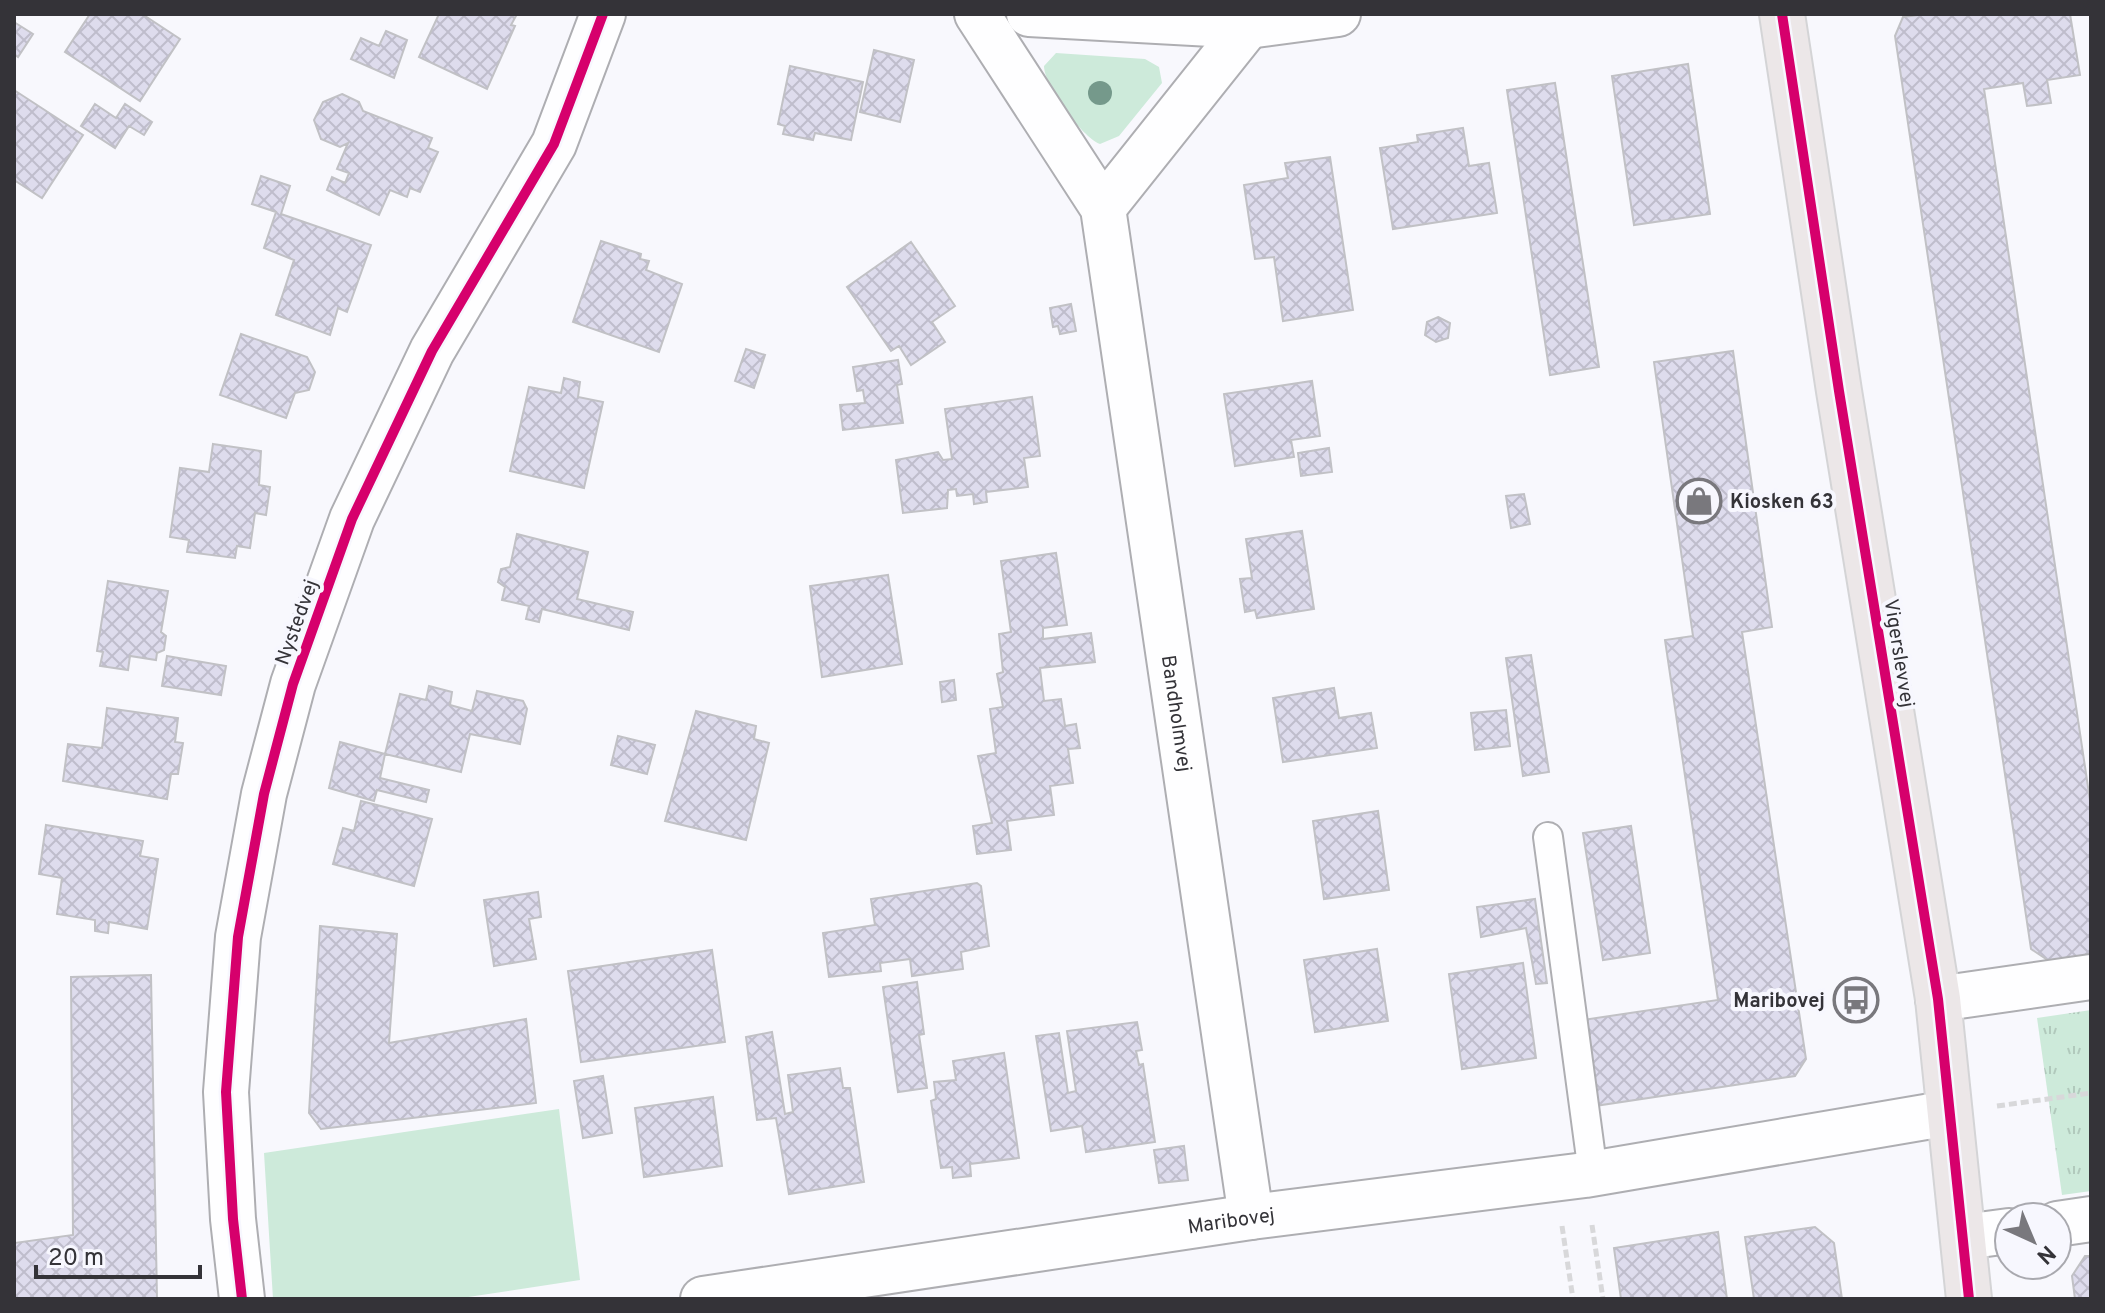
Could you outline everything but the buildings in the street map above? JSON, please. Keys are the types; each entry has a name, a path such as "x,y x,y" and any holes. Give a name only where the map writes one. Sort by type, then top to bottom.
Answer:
{"main road":[{"name":"Vigerslevvej","path":"1782,14 1841,407 1938,999 1969,1299"}],"street":[{"name":"Nystedvej","path":"242,1299 233,1219 226,1092 237,948 264,794 293,684 352,519 432,351 554,144 603,14"},
{"name":"Bandholmvej","path":"977,14 1103,208 1251,1217"},
{"path":"1029,14 1248,26 1338,14"},
{"path":"1103,208 1248,26"},
{"path":"1938,999 2091,977"},
{"name":"Maribovej","path":"703,1299 772,1294 1251,1217 1578,1175 1949,1113"},
{"path":"1964,1237 1993,1233"}],"lane":[{"path":"1548,837 1578,1175"}],"path":[{"path":"1949,1113 2091,1093"},
{"path":"1573,1299 1578,1175"},
{"path":"1578,1175 1603,1299"}],"green space":[{"path":"1056,53 1145,59 1159,67 1162,83 1119,136 1100,144 1074,122 1050,86 1044,66"},
{"path":"2091,1010 2091,1191 2062,1195 2037,1018"},
{"path":"559,1109 580,1280 455,1299 273,1299 264,1153"}],"cycle path":[{"path":"242,1299 233,1219 226,1092 238,937 264,794 293,684 352,519 432,351 554,144 603,14"},
{"path":"1782,14 1839,391 1938,999 1969,1299"}],"place":[{"name":"Kiosken 63","path":"1699,501"},
{"name":"Maribovej","path":"1856,1000"}]}
